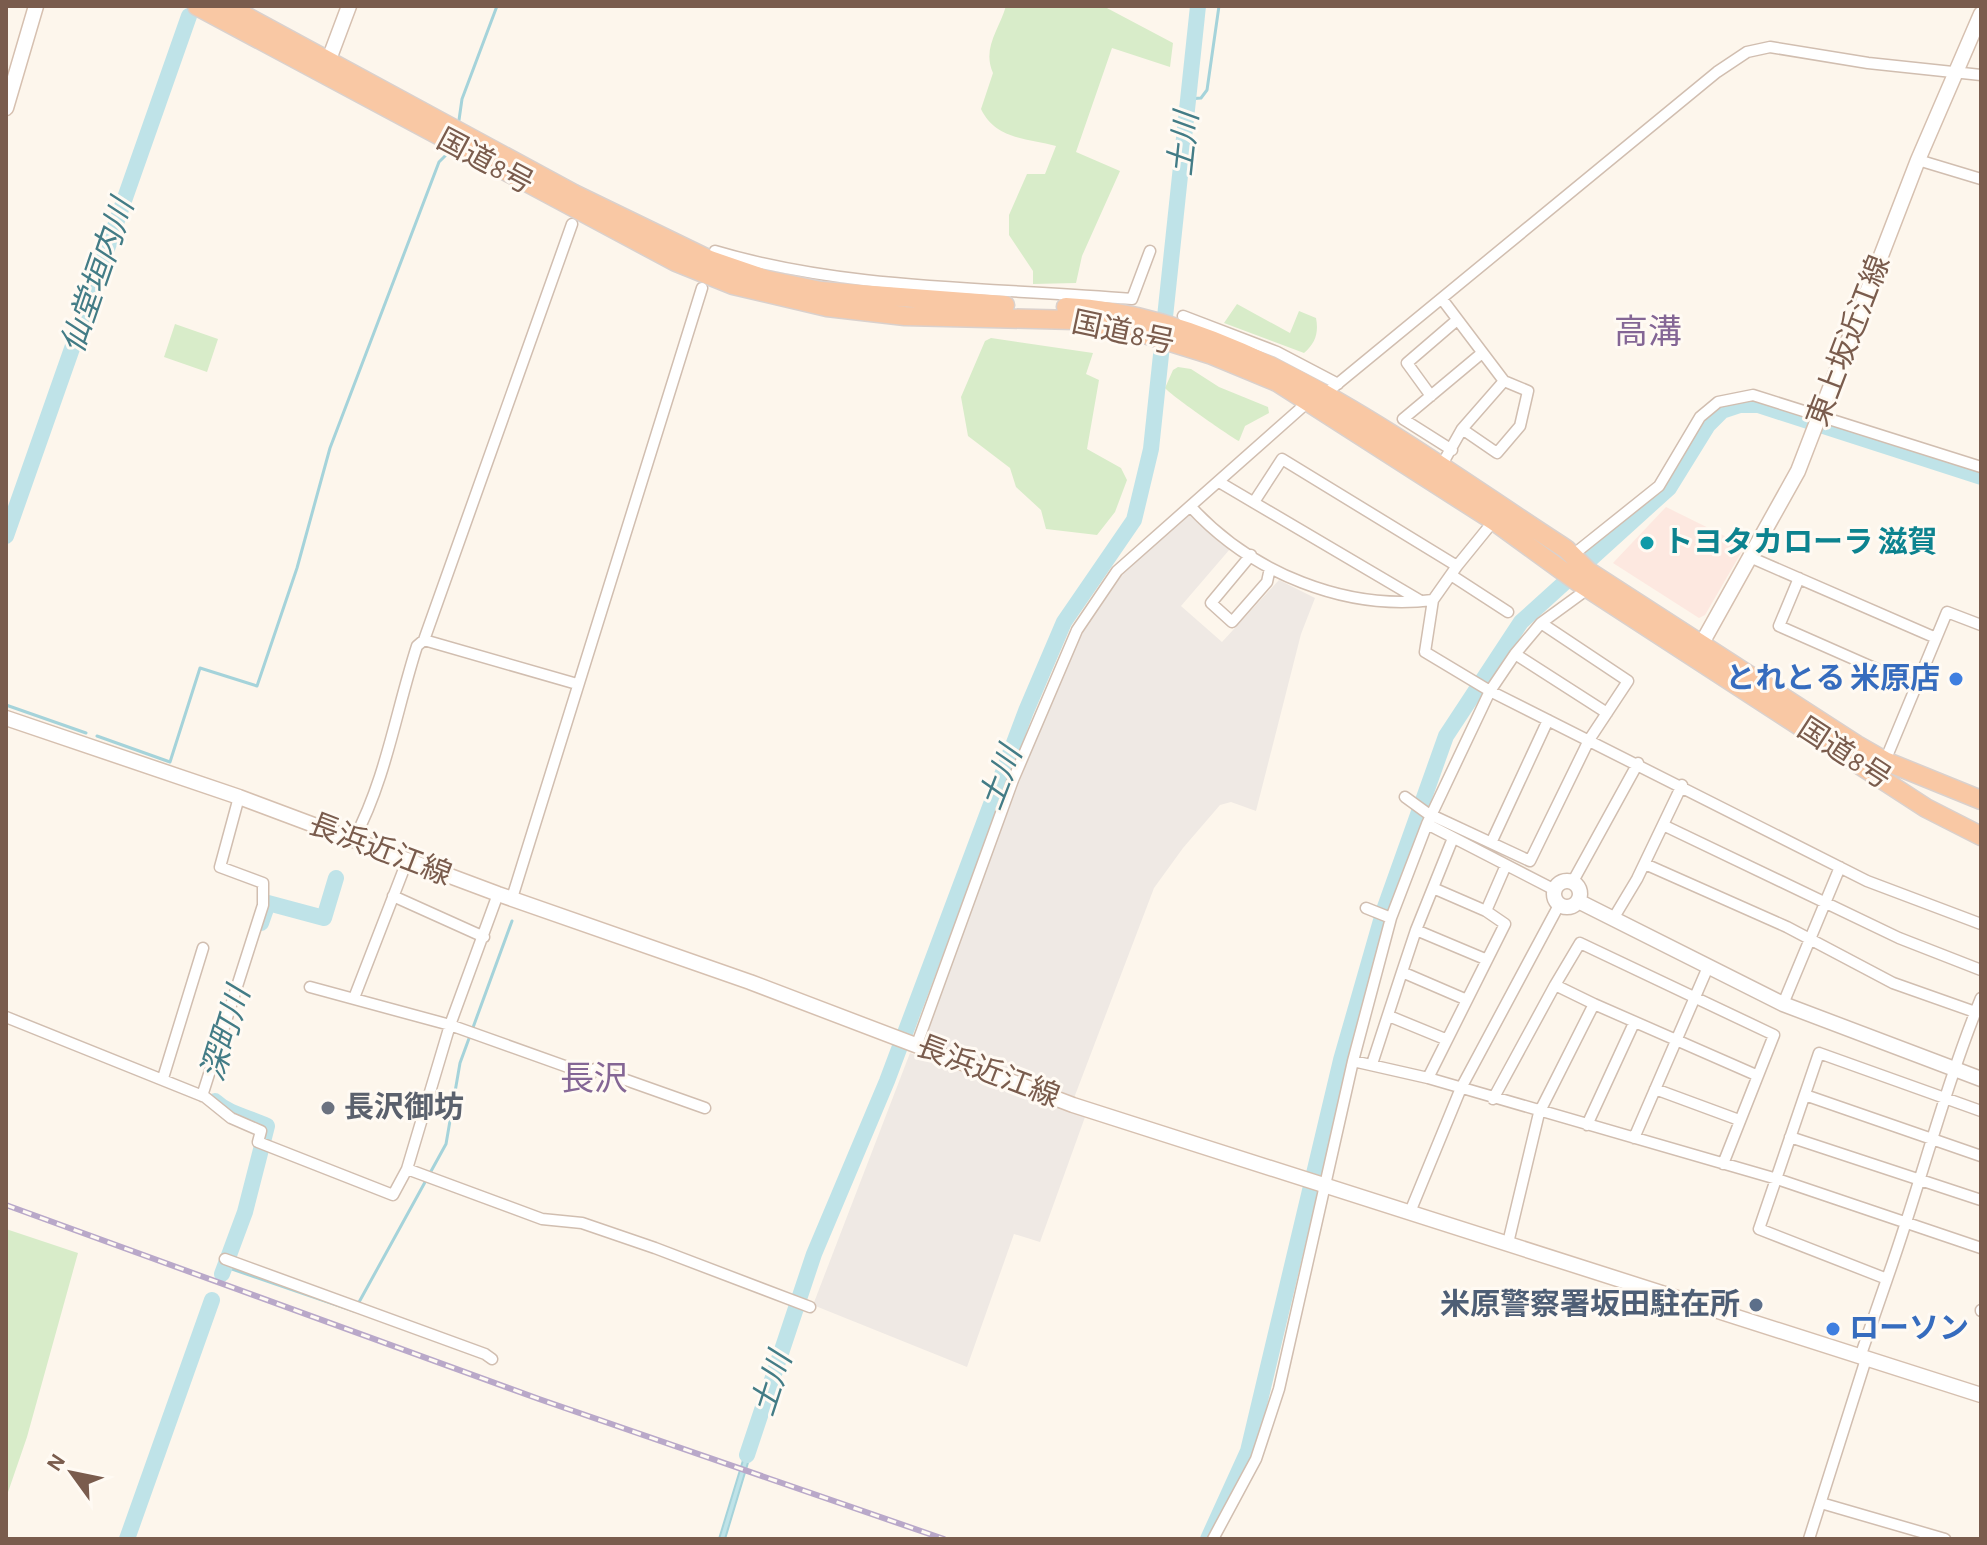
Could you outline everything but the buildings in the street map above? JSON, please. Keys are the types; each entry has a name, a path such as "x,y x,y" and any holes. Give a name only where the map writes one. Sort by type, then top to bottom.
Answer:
{"highway":[{"name":"国道8号","path":"197,6 326,68"},
{"name":"国道8号","path":"227,6 326,68 663,255 733,285 827,307 889,314 1075,320 1147,328 1214,348 1277,382 1324,393 1440,468 1498,514"},
{"name":"国道8号","path":"1324,393 1498,514 1566,553 1585,580 1885,761 1981,800"},
{"name":"国道8号","path":"1698,650 1926,808 1981,836"}],"main road":[{"path":"6,108 36,6"},
{"path":"326,68 349,6"},
{"name":"東上坂近江線","path":"1698,650 1798,471 1918,160 1981,14"},
{"name":"長浜近江線","path":"6,718 239,797 407,861 888,1033 1073,1105 1981,1395"},
{"path":"1560,883 1572,883 1578,888 1578,901 1569,907 1557,897 1560,883"},
{"path":"1578,901 1783,1004 1981,1079"}],"street":[{"path":"914,1043 1013,780 1077,630 1117,571 1324,393 1717,72 1747,52 1770,47 1981,75"},
{"path":"1918,160 1981,179"},
{"path":"354,839 379,787 398,705 417,646 424,640 572,224"},
{"path":"715,251 773,268 886,285 1004,288 1132,299 1150,251"},
{"path":"6,1017 163,1078 202,1096 231,1118 256,1127 261,1131 258,1142 393,1195 407,1169 450,1025 484,937 505,896 577,684 702,288"},
{"path":"1442,299 1504,381 1528,391 1520,426 1497,453 1462,429"},
{"path":"1183,316 1277,352 1324,393"},
{"path":"1431,396 1407,363 1457,320"},
{"path":"1452,450 1403,419 1482,353"},
{"path":"1440,468 1462,429 1504,381"},
{"path":"1566,553 1659,486 1700,417 1718,402 1753,395 1818,422 1981,467"},
{"path":"1254,502 1282,459 1454,570 1508,612"},
{"path":"1219,482 1428,601"},
{"path":"1191,507 1207,524 1270,568 1323,592 1406,603 1428,601"},
{"path":"1498,514 1428,601 1425,652 1488,689 1840,867 1910,899 1981,924"},
{"path":"1251,555 1211,603 1232,622 1267,582 1270,568"},
{"path":"1752,558 1936,638"},
{"path":"1799,578 1779,626 1915,686"},
{"path":"1213,1539 1256,1459 1279,1389 1353,1061 1391,918 1429,817 1488,689 1541,623 1585,580"},
{"path":"1885,761 1947,612 1981,625"},
{"path":"1429,817 1530,861 1589,740 1628,681 1541,623"},
{"path":"424,640 577,684"},
{"path":"1515,654 1607,713"},
{"path":"1491,843 1548,720"},
{"path":"1572,883 1638,763"},
{"path":"1613,919 1645,864 1682,785"},
{"path":"202,1096 263,905 263,883 220,867 239,797"},
{"path":"1406,798 1453,838 1506,865 1557,897 1461,1088 1410,1212"},
{"path":"1663,825 1899,938 1981,970"},
{"path":"1372,1064 1416,930 1453,838"},
{"path":"354,998 407,861"},
{"path":"1645,864 1809,940 1893,983 1975,1012"},
{"path":"1486,911 1506,865"},
{"path":"1783,1004 1840,867"},
{"path":"1428,1078 1505,924 1486,911 1433,888"},
{"path":"393,896 484,937"},
{"path":"1366,908 1391,918"},
{"path":"1416,930 1485,959"},
{"path":"1493,1099 1580,943 1774,1035 1723,1164"},
{"path":"163,1078 203,948"},
{"path":"1634,1138 1708,967"},
{"path":"1402,972 1467,1000"},
{"path":"1555,985 1675,1042 1756,1075"},
{"path":"310,987 354,998 388,1011 450,1025 590,1075 595,1069 705,1108"},
{"path":"1809,1539 1887,1279 1981,998"},
{"path":"1508,1243 1539,1113 1594,1004"},
{"path":"1389,1016 1445,1039"},
{"path":"1587,1125 1634,1023"},
{"path":"1887,1279 1759,1229 1819,1053 1981,1111"},
{"path":"1353,1061 1428,1078 1539,1113 1777,1179 1981,1248"},
{"path":"1655,1089 1739,1120"},
{"path":"1805,1095 1981,1156"},
{"path":"1790,1137 1981,1200"},
{"path":"407,1169 542,1219 582,1223 626,1238 810,1307"},
{"path":"225,1259 492,1359"},
{"path":"1821,1503 1945,1539"}],"shaded area":[{"path":"1666,507 1745,546 1705,615 1699,618 1613,563"},
{"path":"1190,514 1230,549 1181,606 1222,642 1279,580 1315,598 1301,634 1256,811 1231,802 1220,805 1154,888 1074,1098 921,1042 1041,725 1079,635 1120,575"},
{"path":"910,1053 1085,1117 1040,1242 1014,1234 967,1367 813,1305"}],"green space":[{"path":"1006,6 1105,7 1173,43 1170,67 1112,48 1076,152 1120,171 1082,256 1076,283 1033,284 1033,271 1009,235 1009,215 1027,174 1045,174 1056,146 1004,132 987,119 981,109 993,73 990,47"},
{"path":"1237,304 1290,333 1299,311 1316,318 1317,329 1311,346 1304,353 1224,323"},
{"path":"175,324 218,339 207,372 164,357"},
{"path":"991,338 1093,353 1086,374 1099,380 1087,449 1121,468 1127,480 1115,512 1097,535 1046,529 1041,510 1016,487 1010,468 968,436 961,397 985,341"},
{"path":"1178,367 1191,369 1219,387 1268,407 1269,413 1245,426 1239,441 1165,388 1173,370"},
{"path":"6,1229 78,1253 27,1437 6,1498"}],"water":[{"path":"751,1434 756,1436 725,1539 719,1539"}],"waterway":[{"path":"459,120 462,99 497,6"},
{"name":"土川","path":"747,1455 814,1254 887,1081 1026,711 1064,622 1134,520 1151,449 1198,6"},
{"path":"1188,99 1201,98 1207,90 1219,6"},
{"name":"仙堂垣内川","path":"6,536 189,16"},
{"path":"97,736 170,762 200,668 257,686 297,568 330,448 439,162 448,153"},
{"path":"1208,1539 1248,1451 1341,1060 1384,910 1446,736 1521,622 1669,488 1708,425 1722,411 1740,405 1758,405 1981,477"},
{"path":"6,705 86,733"},
{"name":"深町川","path":"261,923 268,903 324,918 336,878"},
{"path":"358,1304 446,1144 460,1063 512,921"},
{"name":"深町川","path":"215,1101 233,1113 267,1126 245,1212 222,1274"},
{"path":"226,1267 354,1311"},
{"name":"深町川","path":"127,1539 212,1300"}],"railway":[{"path":"6,1205 539,1399 944,1539"}],"place":[{"name":"トヨタカローラ 滋賀","path":"1647,543"},
{"name":"とれとる 米原店","path":"1956,679"},
{"name":"長沢御坊","path":"328,1108"},
{"name":"米原警察署坂田駐在所","path":"1756,1305"},
{"name":"ローソン","path":"1833,1329"}],"district":[{"name":"高溝","path":"1648,333"},
{"name":"長沢","path":"594,1080"}]}
